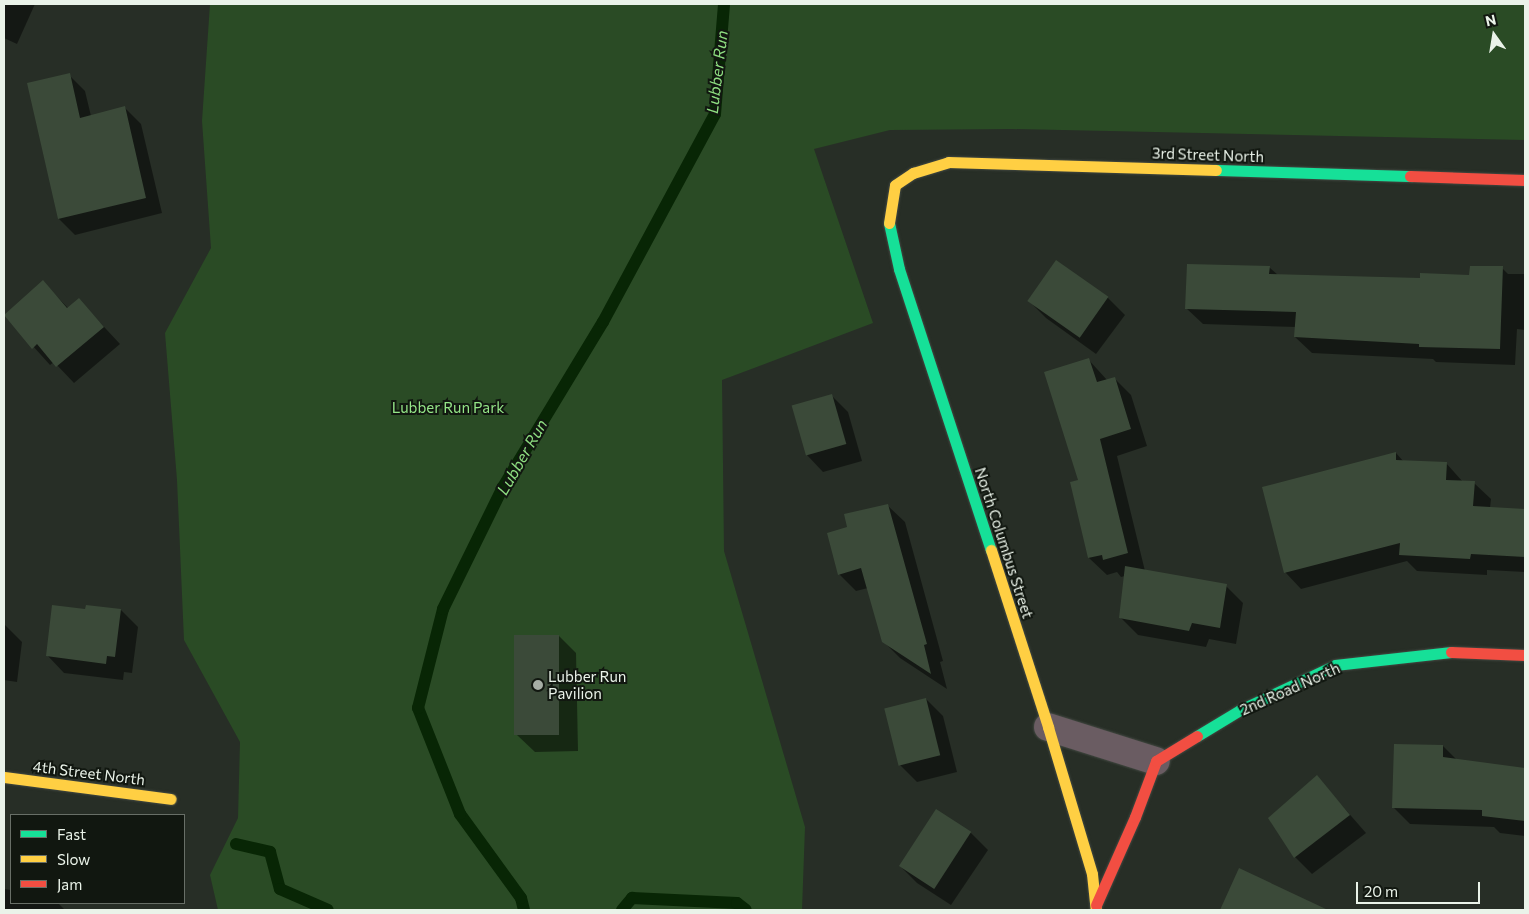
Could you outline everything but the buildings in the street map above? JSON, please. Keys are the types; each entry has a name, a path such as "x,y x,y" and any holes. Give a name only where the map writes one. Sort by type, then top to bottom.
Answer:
{"street":[{"name":"3rd Street North","path":"895,185 913,173 948,162 1525,180"},
{"name":"North Columbus Street","path":"895,185 888,221 899,269 1048,727 1092,874 1096,908"},
{"name":"2nd Road North","path":"1156,761 1240,710 1335,665 1443,652 1525,655"},
{"path":"1048,727 1156,761 1135,818 1096,908"},
{"name":"4th Street North","path":"4,777 171,799"}],"green space":[{"name":"Lubber Run Park","path":"210,4 1525,4 1525,140 1011,129 890,130 814,149 873,323 722,380 724,551 805,827 802,910 218,910 210,875 238,818 240,742 184,640 177,480 165,333 211,248 202,121"}],"waterway":[{"name":"Lubber Run","path":"524,910 521,898 460,814 418,708 443,609 503,487 603,322 715,114 724,4"},
{"path":"236,844 270,852 280,889 328,910"},
{"path":"622,910 632,898 737,903 746,910"}],"traffic: fast":[{"path":"1216,170 1410,176"},
{"path":"889,223 899,269 991,550"},
{"path":"1197,736 1240,710 1335,665 1451,652"}],"traffic: slow":[{"path":"889,223 895,185 913,173 948,162 1216,170"},
{"path":"991,550 1048,727 1092,874 1096,910"},
{"path":"4,777 171,799"}],"traffic: jam":[{"path":"1410,176 1525,180"},
{"path":"1451,652 1525,655"},
{"path":"1096,905 1135,817 1156,761 1197,736"}],"place":[{"name":"Lubber Run Pavilion","path":"538,685"}]}
